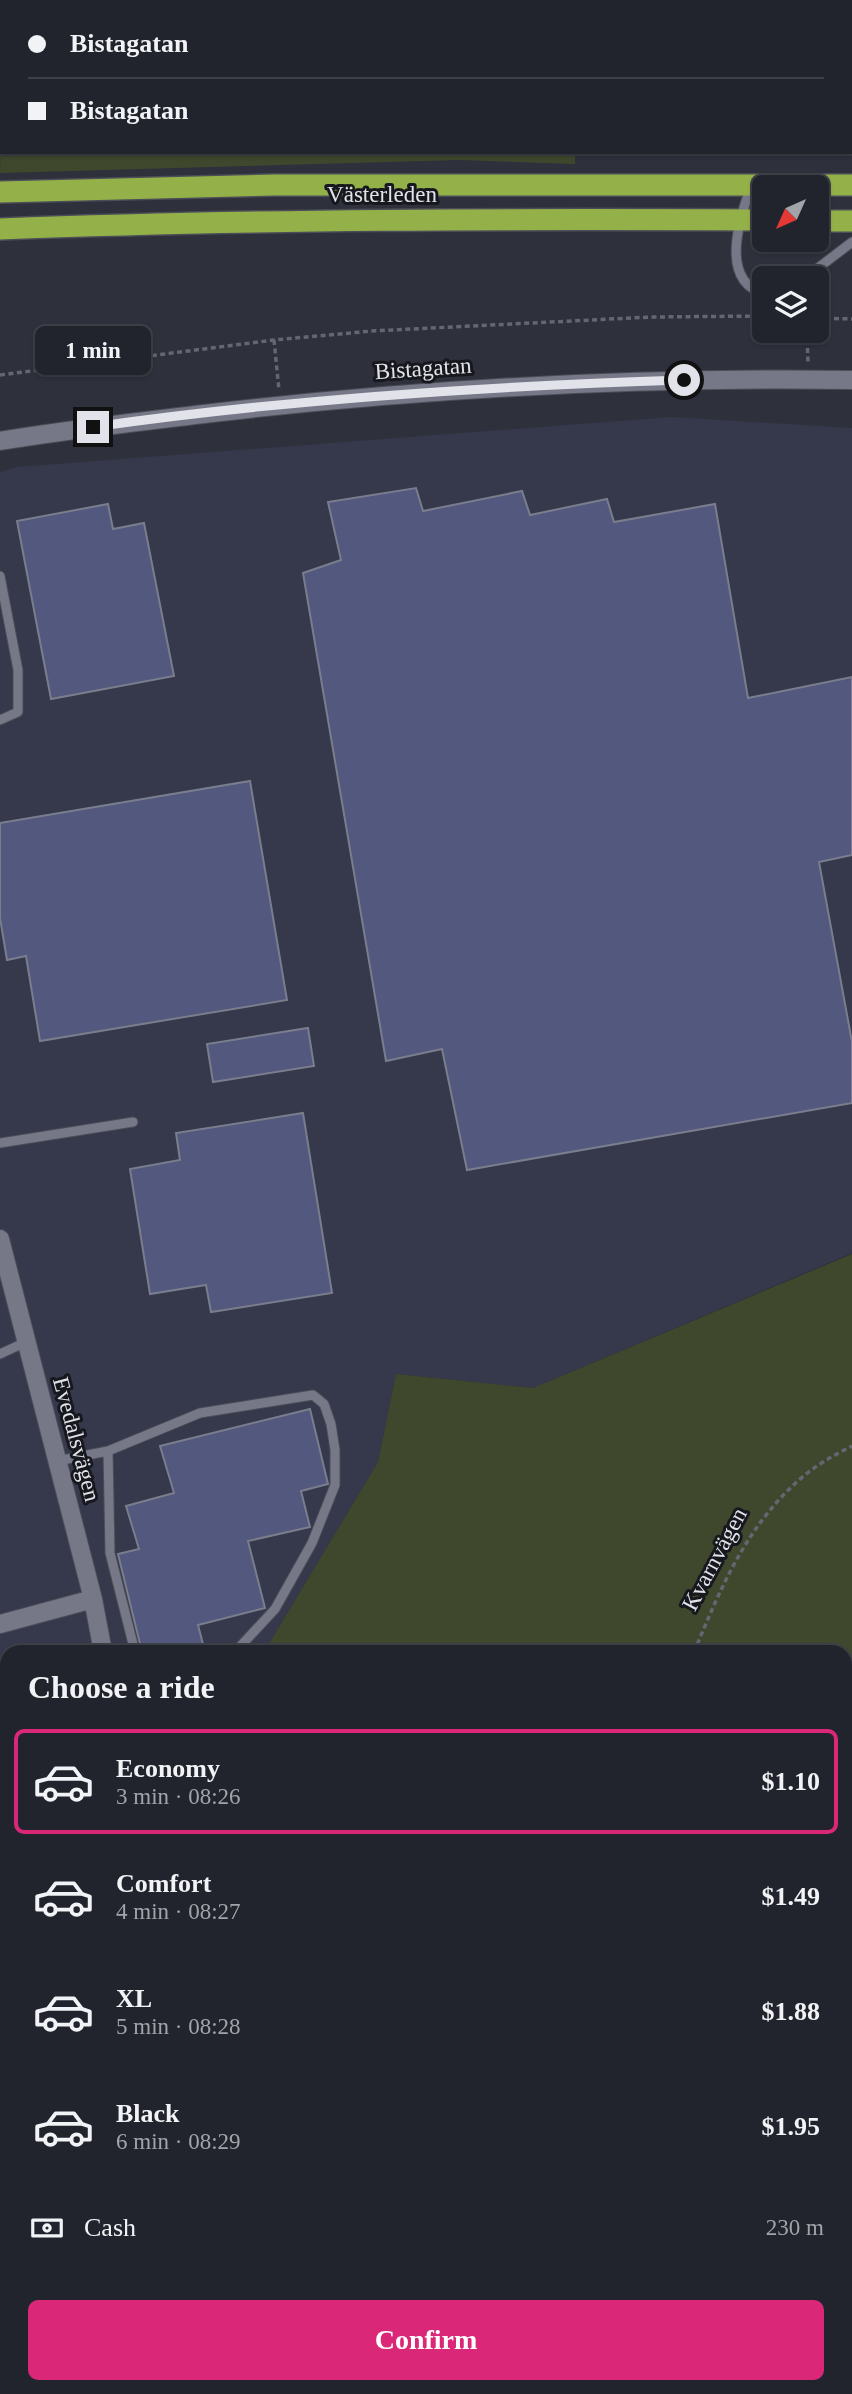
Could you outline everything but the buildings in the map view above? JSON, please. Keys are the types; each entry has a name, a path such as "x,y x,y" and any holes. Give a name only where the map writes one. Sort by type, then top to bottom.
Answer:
{"highway":[{"name":"Västerleden","path":"0,192 274,185 852,185"},
{"name":"Västerleden","path":"0,229 245,221 752,220"},
{"path":"830,221 852,221"}],"street":[{"name":"Bistagatan","path":"0,441 121,423 280,405 502,387 710,380 852,380"},
{"name":"Evedalsvägen","path":"0,1239 93,1599 102,1645"},
{"path":"0,1624 93,1599"}],"lane":[{"path":"751,185 739,220 736,260 739,274 752,289"},
{"path":"821,266 852,242"},
{"path":"0,576 18,670 18,712 0,720"},
{"path":"0,1143 133,1122"},
{"path":"0,1354 26,1342"},
{"path":"57,1461 108,1451 200,1413 313,1395 324,1404 331,1424 335,1450 335,1485 312,1543 275,1609 242,1645"},
{"path":"108,1451 110,1553 133,1645"}],"path":[{"path":"0,375 274,340 372,331 650,317 752,316"},
{"path":"829,318 852,319"},
{"path":"274,340 280,405"},
{"path":"807,343 808,380"},
{"name":"Kvarnvägen","path":"697,1645 741,1550 768,1511 806,1474 852,1446"}],"shaded area":[{"path":"671,417 852,428 852,1253 533,1388 396,1374 378,1462 268,1645 0,1645 0,472 17,467"}],"green space":[{"path":"0,154 575,154 575,164 460,160 0,173"},
{"path":"852,1254 852,1645 268,1645 378,1462 396,1374 533,1388"}],"route":[{"path":"93,427 397,394 554,384 684,380"}]}
